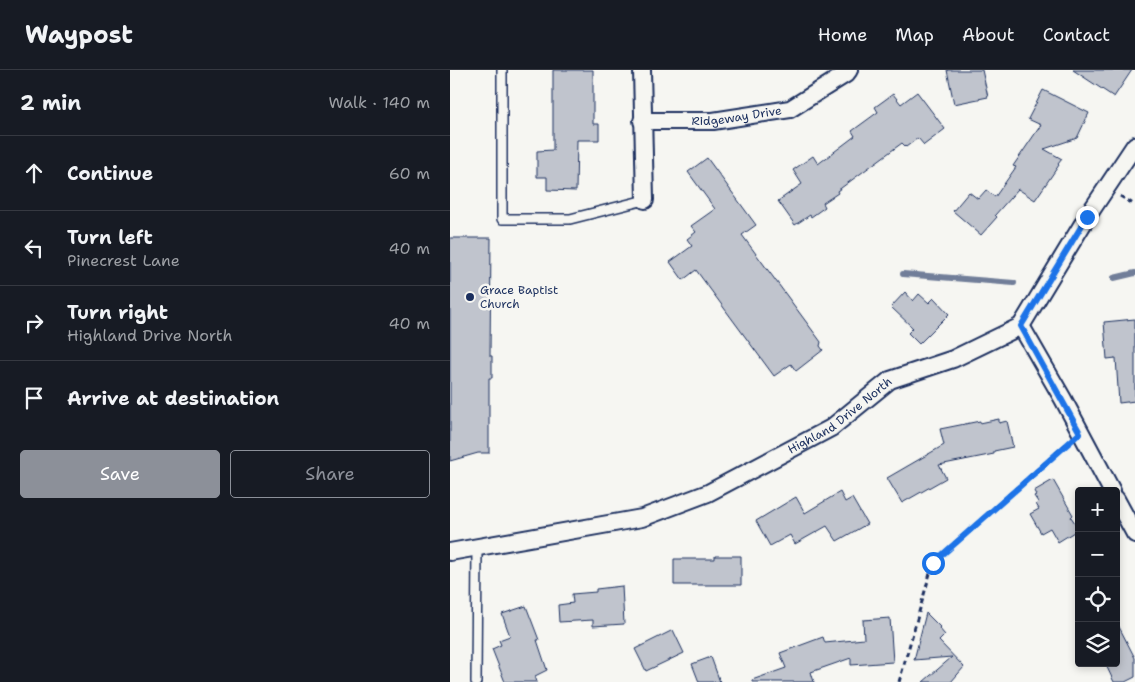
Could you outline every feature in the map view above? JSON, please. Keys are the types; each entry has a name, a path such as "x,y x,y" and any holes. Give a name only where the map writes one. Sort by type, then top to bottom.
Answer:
{"street":[{"path":"642,70 645,200"},
{"name":"Ridgeway Drive","path":"642,121 713,121 790,109 846,74 849,70"},
{"path":"1110,487 1021,326 1087,217 1135,145"},
{"name":"Highland Drive North","path":"450,552 642,518 708,493 831,428 890,380 953,359 1021,326"},
{"path":"1120,506 1135,534"}],"lane":[{"path":"502,70 502,219 570,219 645,200"},
{"path":"476,682 477,547"}],"path":[{"path":"899,682 933,563 1080,433"}],"building":[{"path":"553,70 593,70 593,124 599,124 599,140 577,140 576,191 547,190 547,177 537,177 537,151 553,150"},
{"path":"947,70 982,70 988,97 954,104"},
{"path":"1073,70 1132,70 1114,97"},
{"path":"1043,90 1089,113 1077,138 1044,149 1062,159 1035,200 1018,189 995,215 997,217 981,235 953,211 969,192 978,199 986,190 995,197 1016,167 1013,166 1041,125 1028,119"},
{"path":"917,92 945,129 924,145 918,138 906,147 902,143 837,191 838,193 823,203 825,207 795,225 778,201 802,184 793,170 813,156 818,164 855,136 852,131 878,112 875,107 893,94 901,104"},
{"path":"707,158 756,225 742,235 821,342 820,346 823,350 796,371 791,364 774,376 696,270 683,280 670,262 692,246 687,239 696,232 691,226 715,209 688,172"},
{"name":"Grace Baptist Church","path":"450,238 491,238 490,356 492,356 492,378 489,378 489,453 478,453 450,461"},
{"path":"905,292 913,301 919,294 929,303 934,298 949,314 919,344 908,333 913,328 891,307"},
{"path":"1135,319 1135,401 1119,403 1116,358 1107,359 1104,322"},
{"path":"999,419 999,423 1007,421 1013,447 994,451 994,454 939,465 946,478 902,503 887,478 944,445 940,429"},
{"path":"1053,480 1073,515 1071,517 1075,523 1075,531 1058,542 1050,528 1041,533 1030,514 1039,509 1036,504 1038,502 1034,496 1036,495 1034,491"},
{"path":"840,492 845,502 852,498 867,524 837,541 827,526 795,544 790,535 770,546 756,521 796,497 805,513"},
{"path":"715,556 741,556 741,585 674,585 674,559 715,559"},
{"path":"622,586 624,624 593,626 593,620 559,622 558,605 573,603 572,594 596,592 596,589"},
{"path":"526,606 539,640 537,640 547,670 535,676 537,682 505,682 492,649 501,645 499,640 510,636 502,614"},
{"path":"926,613 945,635 939,641 964,667 951,682 923,682 952,657 914,660"},
{"path":"890,618 893,662 851,665 851,658 811,672 814,682 752,682 752,680 786,668 780,653 823,637 825,643 864,639 863,620"},
{"path":"1120,629 1135,658 1135,677 1125,682 1114,682 1107,667 1120,667"},
{"path":"673,630 684,653 646,671 635,649"},
{"path":"711,657 720,682 699,682 692,664"}],"waterway":[{"path":"1114,278 1135,273"},
{"path":"903,274 1014,283"}],"place":[{"name":"Grace Baptist Church","path":"470,297"}],"route":[{"path":"933,563 1080,433 1063,399 1021,326 1087,217"}]}
